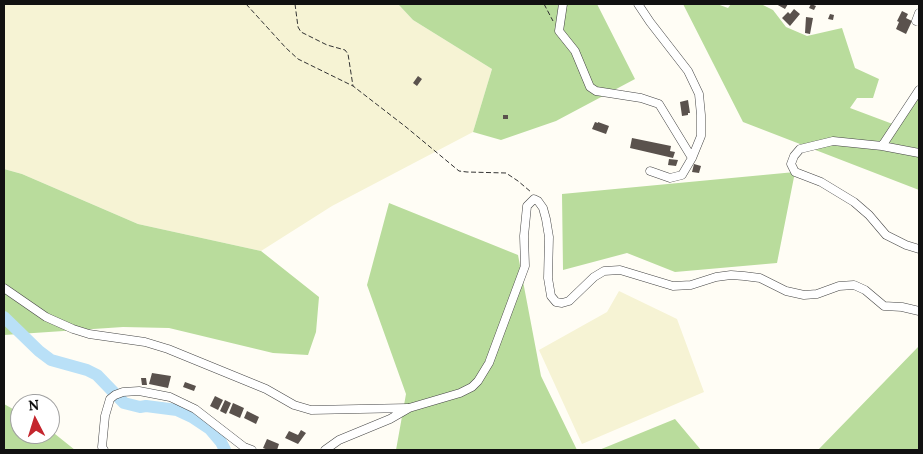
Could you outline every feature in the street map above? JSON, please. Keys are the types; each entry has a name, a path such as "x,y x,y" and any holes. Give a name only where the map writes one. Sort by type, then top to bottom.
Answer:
{"street":[{"path":"563,4 560,31 575,51 590,87 596,91 641,98 660,104 692,158"},
{"path":"638,4 654,28 688,70 699,94 701,115 701,136 682,176 670,178 650,172"},
{"path":"882,146 919,90"},
{"path":"919,153 882,146 833,141 800,149 794,156 791,164 795,172 821,182 854,202 886,235 919,249"},
{"path":"325,450 339,440 390,419 410,408 460,393 472,387 478,381 489,363 526,266 524,236 527,206 534,199 544,208 546,219 549,237 548,278 551,296 556,302 562,304 569,301 594,277 604,271 620,270 672,286 691,285 731,274 760,278 786,291 804,295 816,294 839,286 854,285 865,290 884,306 902,307 919,311"},
{"path":"4,288 46,317 73,329 88,334 145,342 168,349 266,389 294,405 311,410 410,408"},
{"path":"104,450 102,447 105,416 110,399 123,392 139,391 170,397 195,409 244,447 252,450"}],"path":[{"path":"246,4 298,59 353,86 406,126 459,171 506,172 532,193 534,199"},
{"path":"294,4 298,27 301,32 327,45 345,50 348,54 353,86"},
{"path":"544,4 560,31"}],"shaded area":[{"path":"4,4 398,4 413,20 492,69 473,132 332,206 261,251 138,224 22,174 4,169"},
{"path":"619,291 677,319 704,392 582,444 539,350 607,312"}],"green space":[{"path":"398,4 597,4 635,79 556,121 501,140 473,132 492,69 413,20"},
{"path":"683,4 717,4 728,8 731,4 761,4 773,10 786,27 807,36 842,28 855,68 879,79 873,98 857,98 850,108 898,126 919,97 919,190 743,122"},
{"path":"4,169 22,174 138,224 261,251 319,297 316,332 308,355 273,353 169,328 123,327 4,335"},
{"path":"795,172 777,263 675,272 627,253 563,270 562,194"},
{"path":"389,203 518,255 541,376 577,450 396,450 406,394 367,285"},
{"path":"919,346 919,450 818,450"},
{"path":"4,404 10,407 10,444 60,444 60,438 75,450 4,450"},
{"path":"675,419 701,450 599,450"}],"building":[{"path":"776,4 788,4 785,9"},
{"path":"811,4 816,6 814,10 809,8"},
{"path":"794,9 800,14 790,26 782,18 788,12 790,14"},
{"path":"902,11 908,14 906,18 912,21 906,34 896,29 899,22 897,21"},
{"path":"830,14 834,15 833,20 828,19"},
{"path":"806,17 813,18 810,34 805,33"},
{"path":"418,76 422,79 417,86 413,83"},
{"path":"688,100 690,113 682,116 680,102"},
{"path":"503,115 508,115 508,119 503,119"},
{"path":"595,122 609,126 606,134 592,129"},
{"path":"632,138 671,146 670,151 675,152 673,158 630,148"},
{"path":"669,159 678,160 676,166 668,165"},
{"path":"694,164 701,166 699,173 692,172"},
{"path":"152,373 171,376 168,388 149,384"},
{"path":"141,378 146,378 147,385 142,385"},
{"path":"185,382 196,386 194,391 183,387"},
{"path":"215,396 223,400 218,410 210,406"},
{"path":"225,400 231,403 226,414 220,411"},
{"path":"233,403 244,408 240,418 229,413"},
{"path":"247,411 259,417 256,424 244,418"},
{"path":"301,430 306,433 298,444 285,438 289,431 298,435"},
{"path":"267,439 279,444 277,450 263,448"}],"waterway":[{"path":"4,317 51,360 87,370 97,375 124,403 140,407 177,410 192,417 210,429 225,450"}]}
